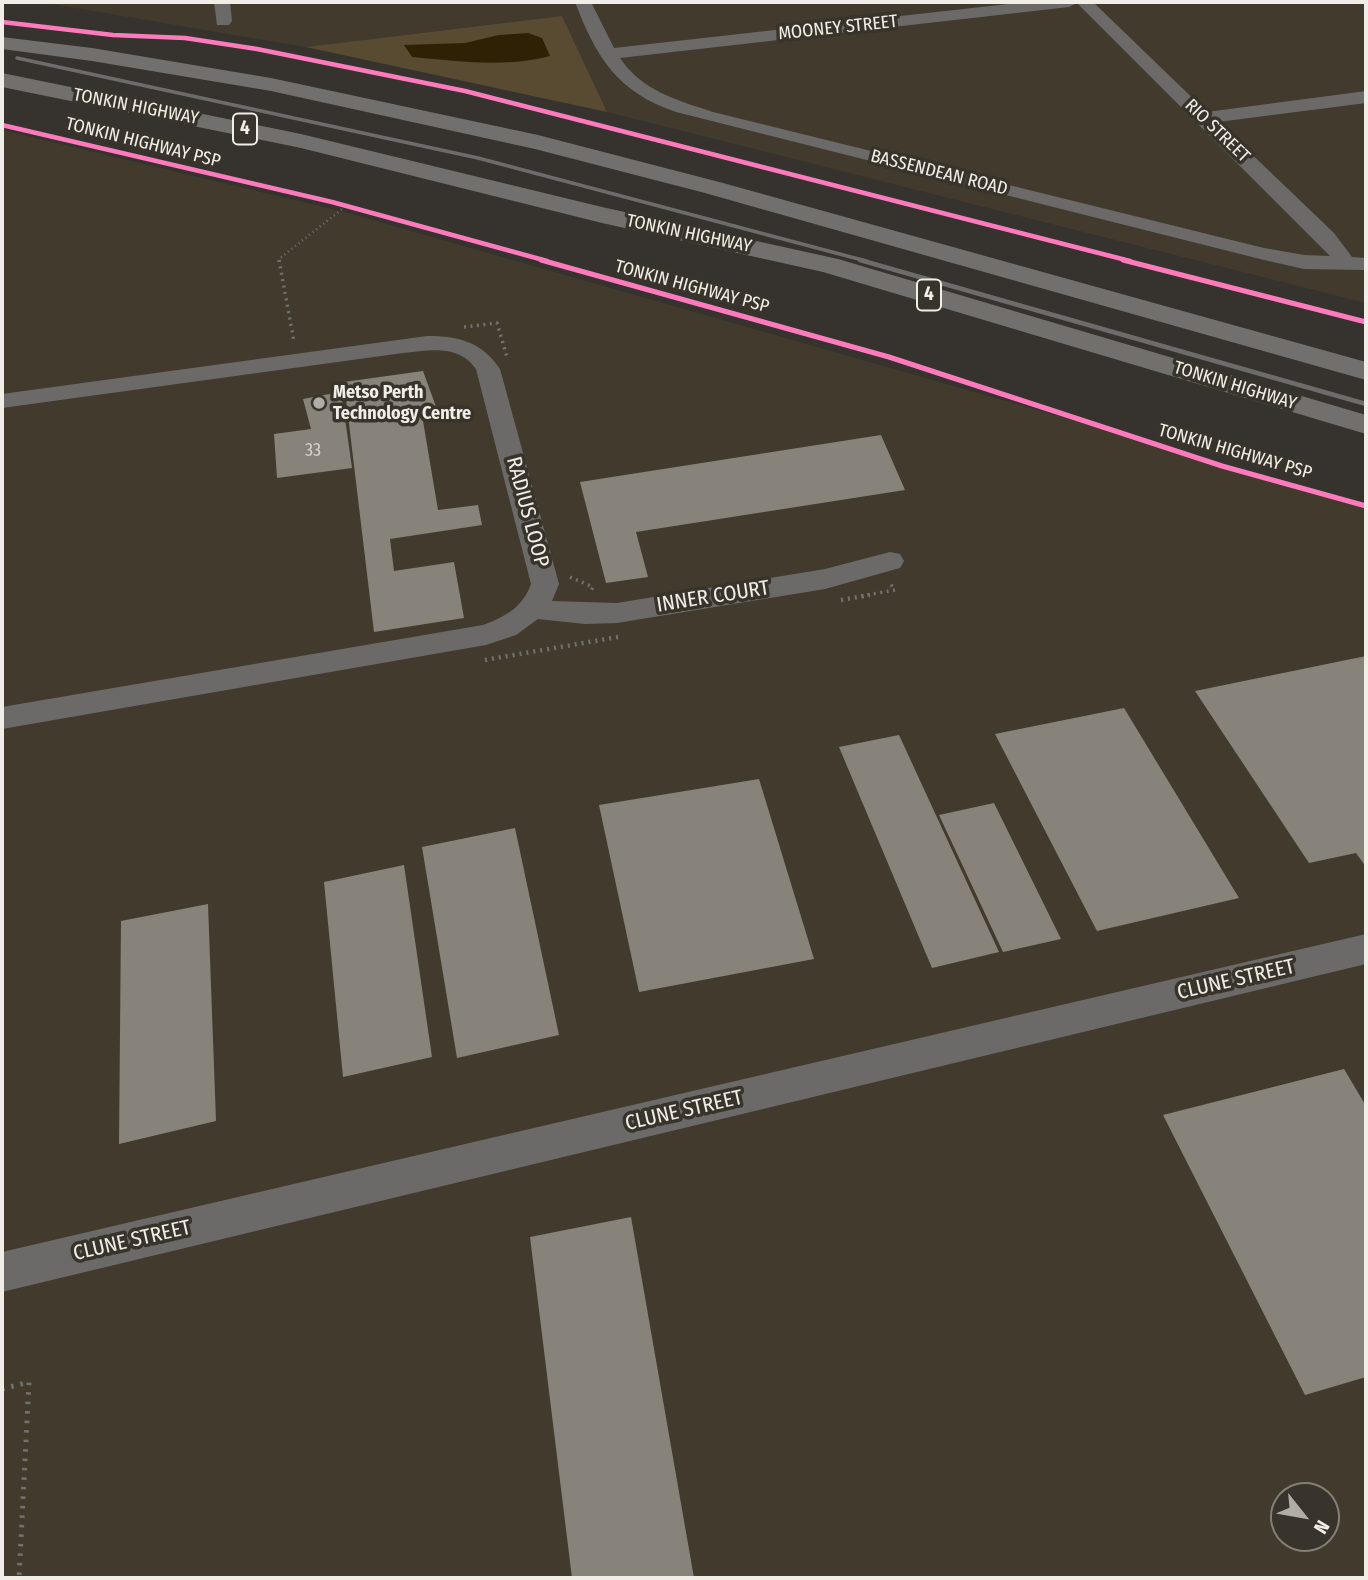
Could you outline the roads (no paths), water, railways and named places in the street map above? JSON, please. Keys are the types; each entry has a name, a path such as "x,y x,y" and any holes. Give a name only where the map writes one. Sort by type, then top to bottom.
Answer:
{"highway":[{"name":"4","path":"2,43 130,61 440,120 714,188 1366,371"},
{"name":"TONKIN HIGHWAY","path":"2,80 301,141 602,215 829,265 1366,425"},
{"path":"602,215 838,278 1067,344 1366,450"},
{"path":"850,228 1366,350"}],"street":[{"path":"222,2 223,21"},
{"name":"BASSENDEAN ROAD","path":"583,2 608,54 620,72 643,92 706,116 1264,254 1304,262 1355,264"},
{"name":"MOONEY STREET","path":"608,54 1069,2"},
{"name":"RIO STREET","path":"1084,2 1338,251 1355,264"},
{"path":"1203,118 1366,97"},
{"name":"RADIUS LOOP","path":"2,401 435,342 468,348 483,359 488,369 543,570 545,584 542,597 534,609"},
{"name":"INNER COURT","path":"534,609 585,614 617,612 825,579 890,561"},
{"path":"2,718 470,638 500,630 534,609"},
{"name":"CLUNE STREET","path":"2,1272 1366,949"}],"railway":[{"path":"17,58 478,158 866,261"},
{"path":"860,260 1366,404"}],"place":[{"name":"Metso Perth Technology Centre","path":"319,403"}]}
